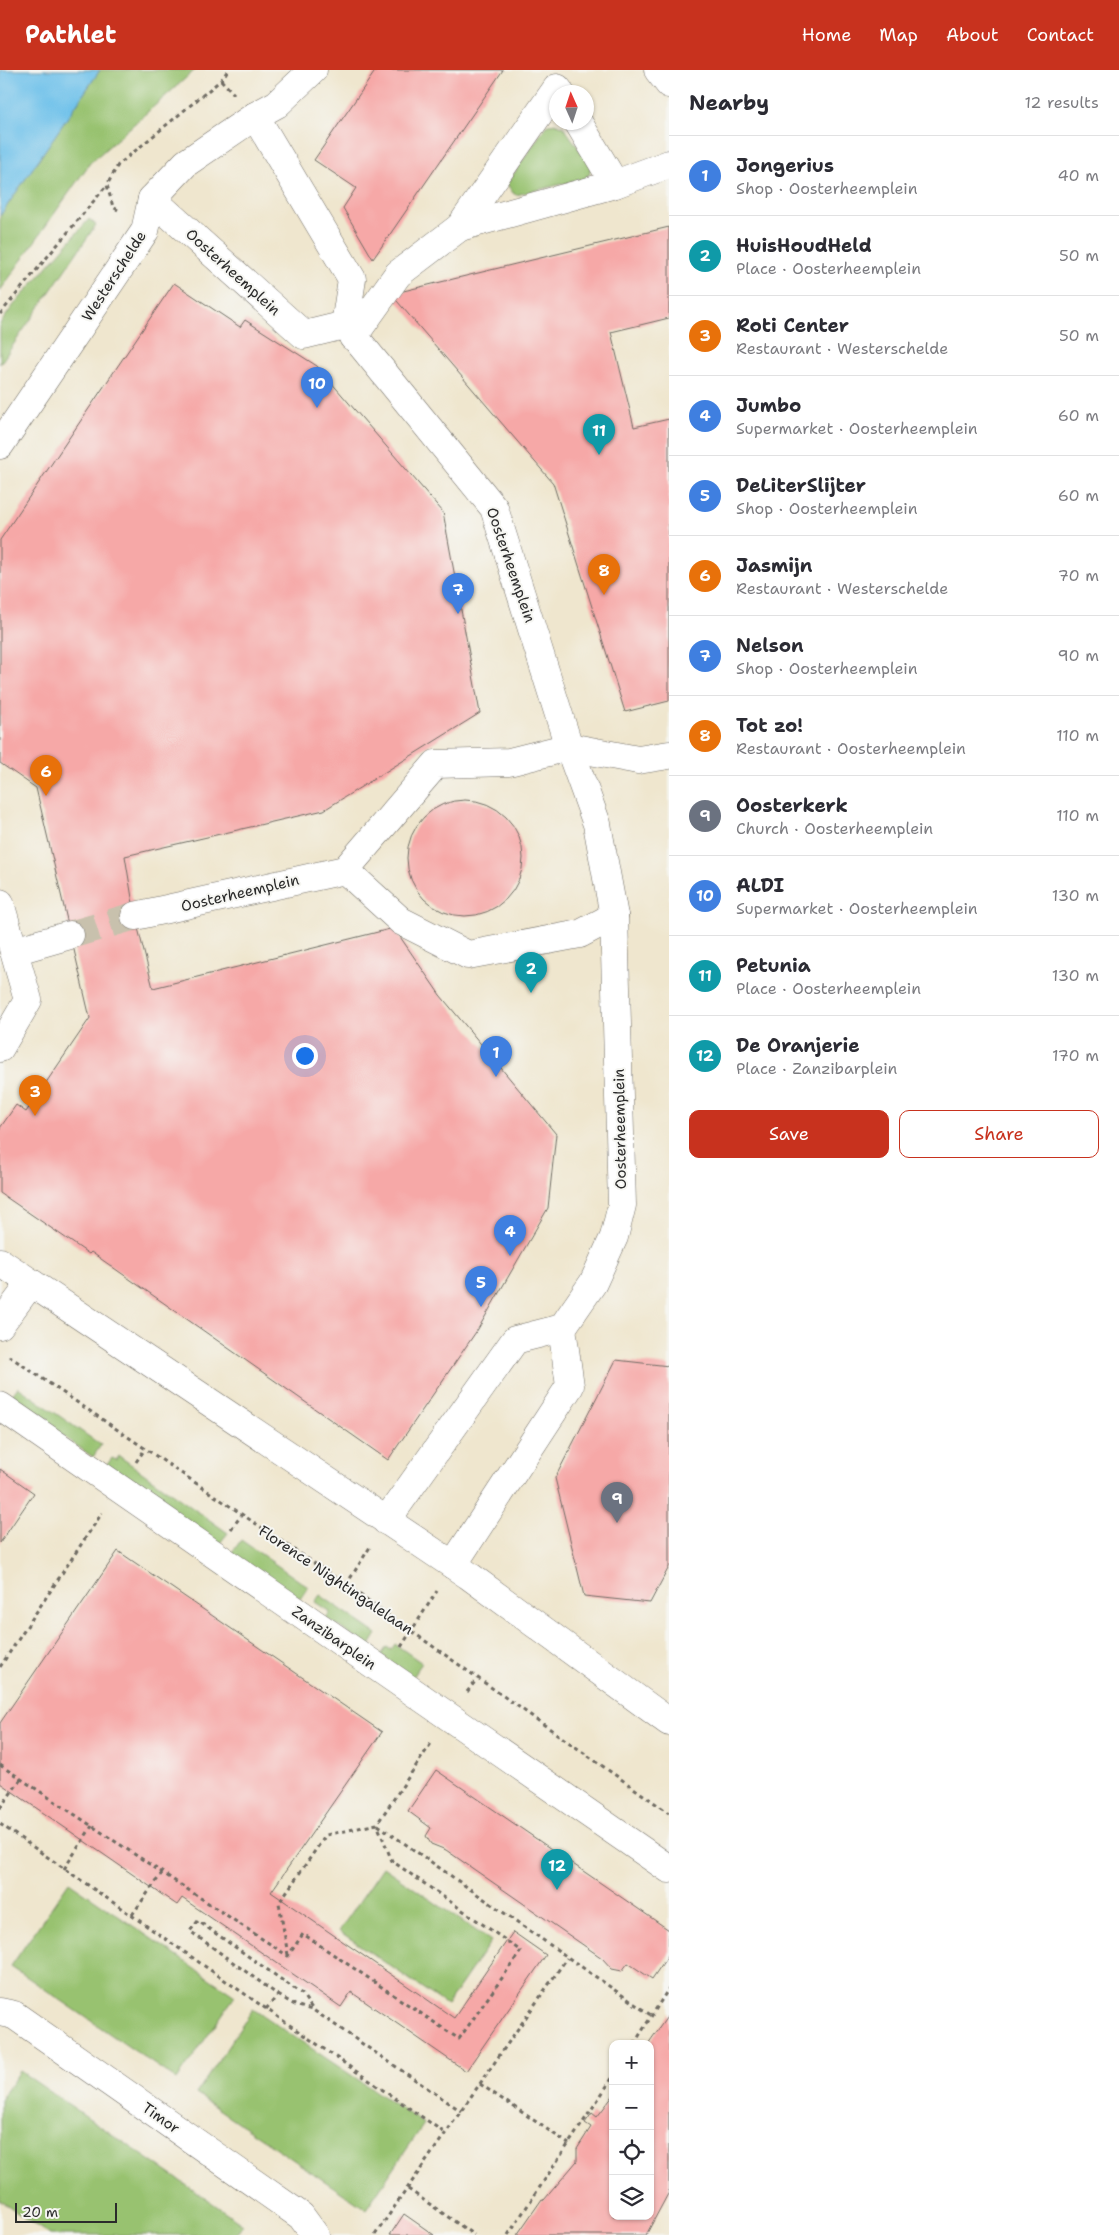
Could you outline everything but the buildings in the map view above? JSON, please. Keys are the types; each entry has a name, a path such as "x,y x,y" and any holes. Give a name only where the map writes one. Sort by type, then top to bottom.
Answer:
{"street":[{"name":"Westerschelde","path":"0,445 145,231 152,200 186,163 276,104 313,70"},
{"path":"658,70 669,84"},
{"path":"349,331 398,274 460,227 549,99"},
{"path":"255,116 352,279 349,331"},
{"path":"583,130 615,184"},
{"path":"460,227 615,184 669,164"},
{"name":"Oosterheemplein","path":"152,200 304,336 349,331 494,508 570,747 597,824 614,916 622,1206 614,1237 593,1283 562,1328"},
{"path":"614,916 580,934 468,955 401,921 345,870 436,764 509,762 570,747 638,760 669,755"},
{"name":"Oosterheemplein","path":"135,916 345,870"},
{"path":"0,904 28,1000 0,1048"},
{"path":"14,951 70,935"},
{"path":"0,1262 453,1565 669,1722"},
{"path":"0,1325 31,1283"},
{"path":"386,1521 515,1340 562,1328 570,1386 453,1565"},
{"name":"Zanzibarplein","path":"0,1406 669,1869"},
{"name":"Timor","path":"0,2012 14,2015 301,2216 315,2235"}],"path":[{"path":"0,314 107,185"},
{"name":"Florence Nightingalelaan","path":"8,1355 346,1585 669,1813"},
{"path":"0,1667 2,1660 145,1449"},
{"path":"346,1585 386,1521"},
{"path":"412,1632 453,1565"},
{"path":"288,1956 279,1904 283,1897 326,1835 377,1824 422,1758"},
{"path":"0,1765 288,1956"},
{"path":"0,1808 20,1779"},
{"path":"0,1824 445,2133"},
{"path":"288,1956 303,1934 459,2039 521,1950 392,1861 377,1824"},
{"path":"377,1824 652,2016"},
{"path":"64,1869 92,1826"},
{"path":"132,1915 162,1873"},
{"path":"313,2010 302,1994 198,1921 190,1931 278,1995 295,2005 313,2010 461,2111"},
{"path":"376,2235 567,1958"},
{"path":"637,2040 669,1988"},
{"path":"266,2009 278,1995"},
{"path":"508,2235 609,2082"},
{"path":"480,2084 569,2144"},
{"path":"408,2189 474,2235"}],"green space":[{"path":"100,70 195,70 90,163 0,291 0,216"},
{"path":"549,125 549,130 566,130 591,166 589,175 584,179 516,195 507,184 546,126"},
{"path":"89,219 96,225 0,364 0,324 13,306"},
{"path":"18,1387 101,1445 93,1457 9,1399"},
{"path":"119,1456 228,1533 219,1544 106,1466 112,1458 116,1460"},
{"path":"241,1540 308,1587 300,1599 232,1553"},
{"path":"320,1595 377,1634 369,1647 326,1618 330,1612 315,1602"},
{"path":"395,1644 422,1663 412,1677 381,1655 387,1647 391,1650"},
{"path":"383,1867 491,1941 447,2005 339,1931"},
{"path":"69,1882 235,1996 177,2080 11,1966"},
{"path":"253,2009 424,2124 366,2209 196,2094"},
{"path":"20,2071 243,2224 235,2235 50,2235 0,2201 0,2100"}],"water":[{"path":"0,70 100,70 0,216"}],"tunnel":[{"path":"70,935 135,916"}],"place":[{"name":"ALDI","path":"317,408"},
{"name":"Petunia","path":"599,455"},
{"name":"Tot zo!","path":"604,595"},
{"name":"Nelson","path":"458,614"},
{"name":"Jasmijn","path":"46,796"},
{"name":"HuisHoudHeld","path":"531,993"},
{"name":"Jongerius","path":"496,1077"},
{"name":"Roti Center","path":"35,1116"},
{"name":"Jumbo","path":"510,1256"},
{"name":"DeLiterSlijter","path":"481,1307"},
{"name":"Oosterkerk","path":"617,1523"},
{"name":"De Oranjerie","path":"557,1890"}]}
